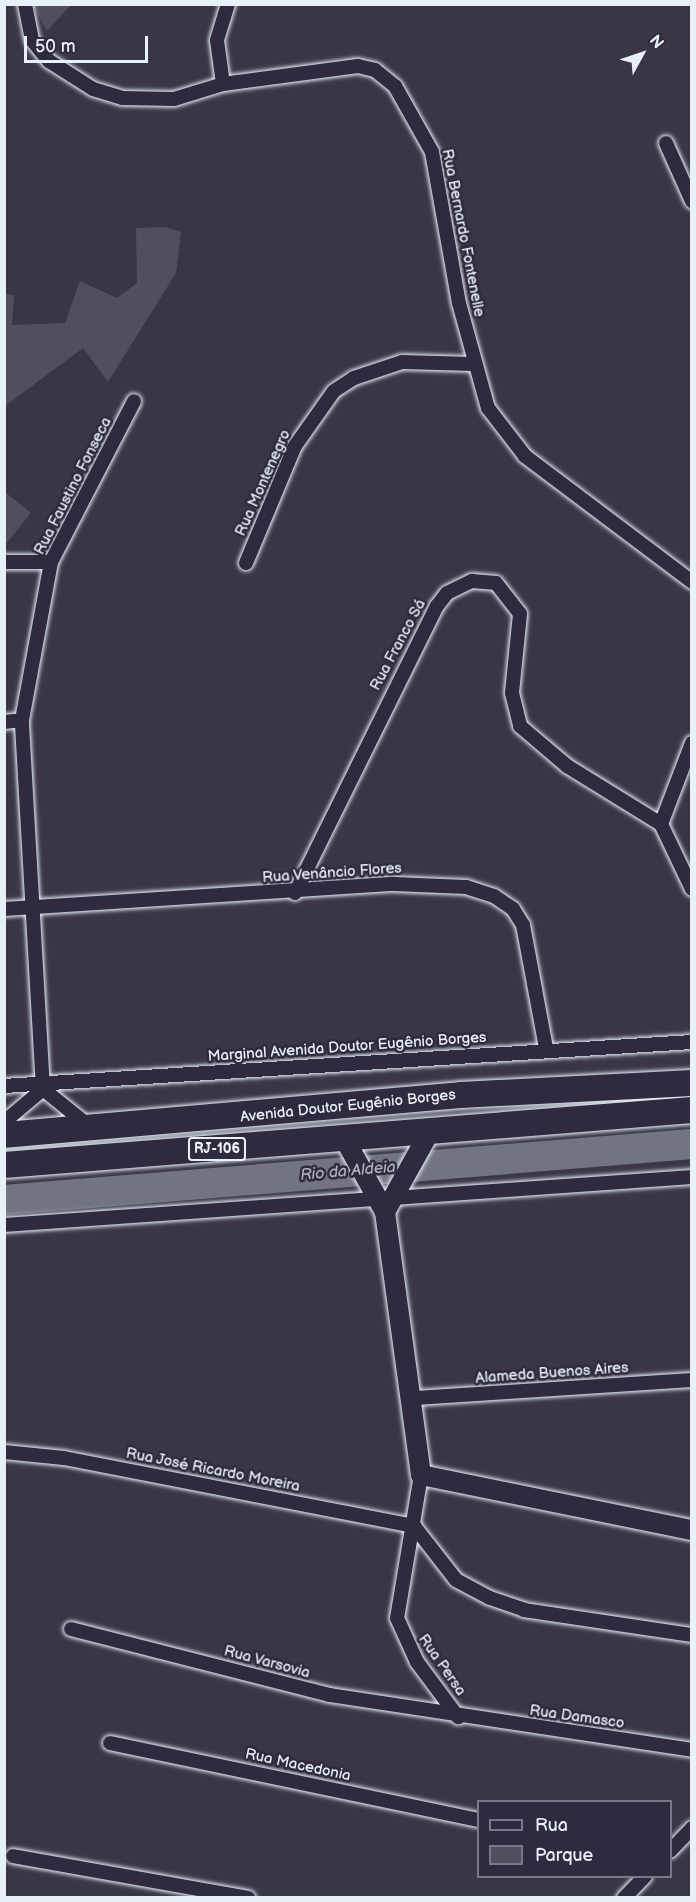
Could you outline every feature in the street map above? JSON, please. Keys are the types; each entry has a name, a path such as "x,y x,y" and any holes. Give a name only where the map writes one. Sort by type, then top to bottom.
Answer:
{"highway":[{"name":"Avenida Doutor Eugênio Borges","path":"4,1136 94,1130 461,1095 692,1083"},
{"name":"Avenida Doutor Eugênio Borges","path":"4,1165 349,1146 430,1131 692,1110"}],"street":[{"name":"Rua Bernardo Fontenelle","path":"25,4 41,52 93,89 146,103 223,84 358,66 375,70 395,86 432,152 473,364 488,408 525,456 657,551 692,582"},
{"path":"223,84 217,40 228,4"},
{"path":"666,142 692,201"},
{"name":"Rua Montenegro","path":"246,563 295,446 334,391 354,378 402,362 473,364"},
{"name":"Rua Faustino Fonseca","path":"43,1086 22,720 51,562 134,401"},
{"path":"4,562 51,562"},
{"name":"Rua Franco Sá","path":"295,893 437,606 447,593 472,581 496,583 520,614 512,693 520,726 567,766 662,824"},
{"path":"4,722 22,720"},
{"path":"692,743 662,824 692,889"},
{"name":"Rua Venâncio Flores","path":"4,909 432,883 494,896 523,925 546,1048"},
{"name":"Marginal Avenida Doutor Eugênio Borges","path":"4,1086 43,1086 546,1048 692,1042"},
{"path":"4,1122 43,1086 94,1130"},
{"path":"386,1197 430,1131"},
{"path":"349,1146 386,1197 415,1398 422,1475 692,1530"},
{"path":"4,1225 692,1177"},
{"name":"Alameda Buenos Aires","path":"415,1398 692,1380"},
{"name":"Rua José Ricardo Moreira","path":"4,1452 64,1458 414,1526"},
{"name":"Rua Persa","path":"422,1475 397,1618 417,1662 458,1717"},
{"path":"414,1526 456,1580 490,1598 524,1610 692,1635"},
{"name":"Rua Varsovia","path":"71,1629 283,1685 458,1717"},
{"name":"Rua Damasco","path":"458,1717 692,1750"},
{"name":"Rua Macedonia","path":"110,1743 477,1820"},
{"path":"672,1849 692,1828"},
{"path":"13,1856 248,1898"},
{"path":"624,1898 643,1878"}],"green space":[{"path":"33,5 71,5 47,31"},
{"path":"165,227 181,232 176,273 108,382 83,348 5,406 5,294 14,295 12,325 65,323 80,281 117,298 137,283 136,228"},
{"path":"5,492 31,513 5,545"}],"waterway":[{"name":"Rio da Aldeia","path":"4,1200 692,1144"}]}
